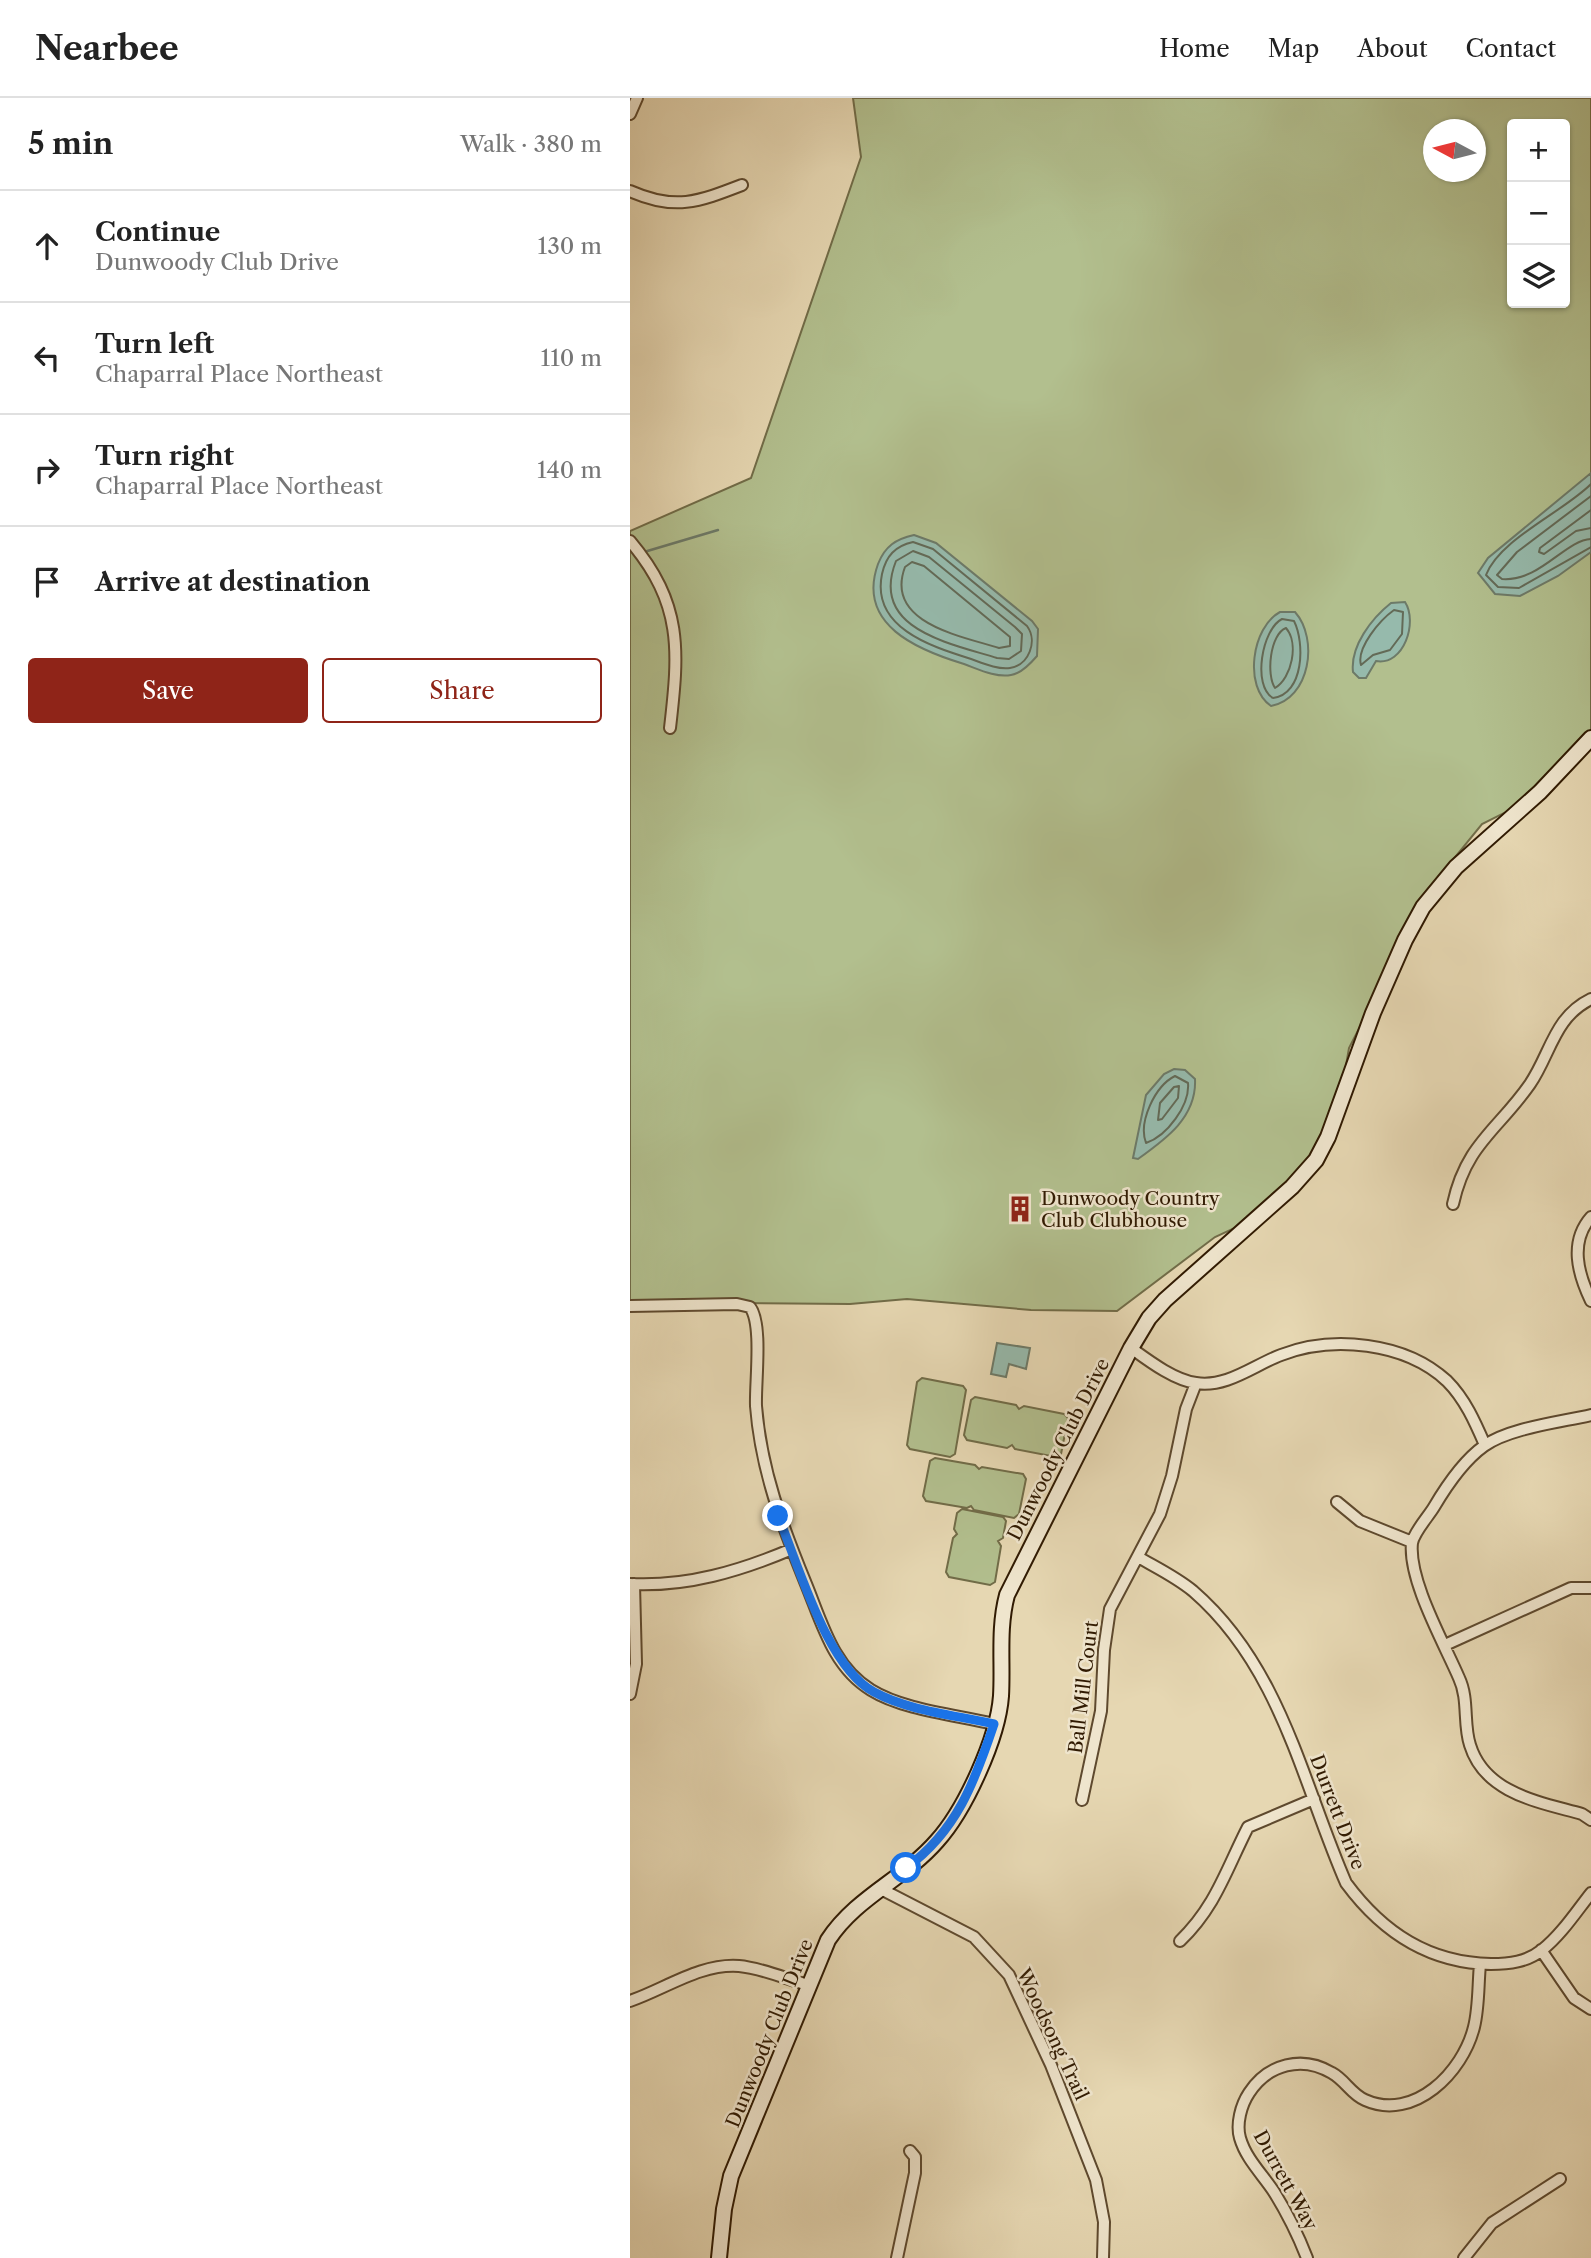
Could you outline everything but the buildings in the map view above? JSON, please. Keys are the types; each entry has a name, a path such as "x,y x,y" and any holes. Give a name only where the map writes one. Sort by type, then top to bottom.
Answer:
{"street":[{"path":"630,114 637,98"},
{"path":"630,191 654,202 680,204 709,198 742,186"},
{"path":"630,541 659,580 669,606 675,636 677,673 670,728"},
{"name":"Dunwoody Club Drive","path":"719,2258 723,2209 731,2176 808,1985 837,1926 879,1888 928,1851 948,1829 973,1786 994,1724 1000,1696 1002,1625 1007,1595 1131,1348 1149,1318 1165,1300 1292,1188 1316,1160 1328,1137 1378,1001 1423,907 1456,867 1540,792 1591,738"},
{"path":"1453,1204 1468,1159 1538,1072 1560,1023 1578,1006 1591,999"},
{"path":"1591,1217 1582,1230 1577,1251 1577,1267 1591,1301"},
{"path":"630,1306 737,1304 750,1307 755,1315 760,1445 771,1495 832,1648 857,1680 892,1700 994,1724"},
{"path":"1131,1348 1164,1370 1196,1384 1246,1374 1300,1348 1330,1343 1388,1351 1424,1365 1446,1381 1472,1415 1485,1445"},
{"name":"Ball Mill Court","path":"1082,1800 1100,1721 1110,1609 1164,1501 1182,1425 1196,1384"},
{"path":"1591,1415 1522,1431 1485,1445 1446,1487 1412,1542 1415,1567 1424,1598 1463,1685 1470,1745 1492,1779 1508,1791 1582,1814 1591,1820"},
{"path":"1337,1502 1360,1521 1412,1542"},
{"path":"630,1694 636,1664 632,1584 673,1583 716,1576 792,1549"},
{"name":"Durrett Drive","path":"1138,1557 1193,1591 1232,1634 1279,1706 1346,1883 1363,1903 1413,1946 1432,1956 1480,1964 1520,1962 1541,1950 1591,1893"},
{"path":"1445,1645 1571,1588 1591,1588"},
{"path":"1180,1941 1198,1924 1224,1883 1248,1827 1314,1799"},
{"name":"Woodsong Trail","path":"879,1888 974,1937 1009,1975 1051,2065 1096,2180 1104,2222 1103,2258"},
{"path":"1541,1950 1565,1987 1591,2009"},
{"name":"Durrett Way","path":"1307,2258 1295,2228 1240,2140 1239,2121 1250,2091 1272,2070 1295,2063 1332,2072 1354,2094 1376,2103 1393,2105 1427,2095 1444,2081 1458,2062 1473,2030 1480,1964"},
{"path":"630,2001 702,1971 724,1966 750,1968 808,1985"},
{"path":"897,2258 915,2173 915,2157 910,2151"},
{"path":"1464,2258 1492,2223 1560,2179"}],"green space":[{"path":"853,98 1591,98 1591,730 1538,796 1482,824 1434,883 1349,1048 1332,1146 1265,1214 1215,1237 1117,1311 1031,1310 907,1299 850,1304 630,1302 630,531 751,478 861,157"},
{"path":"922,1378 963,1386 966,1390 955,1454 950,1457 910,1449 907,1445 917,1382"},
{"path":"975,1397 1016,1405 1019,1409 1024,1406 1064,1414 1068,1418 1061,1454 1056,1457 1015,1449 1012,1445 1007,1448 967,1440 964,1435 971,1400"},
{"path":"935,1458 975,1465 979,1469 982,1467 1023,1474 1026,1479 1019,1514 1014,1518 974,1510 971,1506 967,1508 926,1501 923,1496 930,1461"},
{"path":"962,1509 1003,1517 1006,1521 1003,1538 998,1541 1001,1546 995,1582 990,1585 949,1577 946,1572 953,1538 957,1534 954,1529 957,1513"}],"water":[{"path":"1591,473 1591,552 1558,576 1520,596 1495,594 1478,573 1488,558"},
{"path":"914,535 936,543 1032,621 1038,629 1037,656 1026,668 1005,676 981,670 928,651 896,632 883,619 876,603 873,585 878,564 892,544"},
{"path":"1405,602 1410,620 1406,641 1401,650 1386,661 1376,661 1366,678 1359,678 1353,672 1353,662 1364,633 1391,603"},
{"path":"1280,612 1295,612 1302,624 1307,637 1307,666 1295,692 1284,701 1271,706 1262,697 1257,685 1254,658 1263,630"},
{"path":"1174,1069 1185,1070 1195,1079 1191,1105 1169,1135 1138,1159 1133,1158 1146,1095 1164,1074"},
{"path":"997,1343 1030,1348 1026,1369 1009,1364 1006,1377 991,1374"}],"waterway":[{"path":"644,552 718,530"}],"place":[{"name":"Dunwoody Country Club Clubhouse","path":"1020,1209"}],"route":[{"path":"778,1516 832,1648 857,1680 873,1692 892,1700 994,1724 963,1807 928,1851 906,1868"}]}
